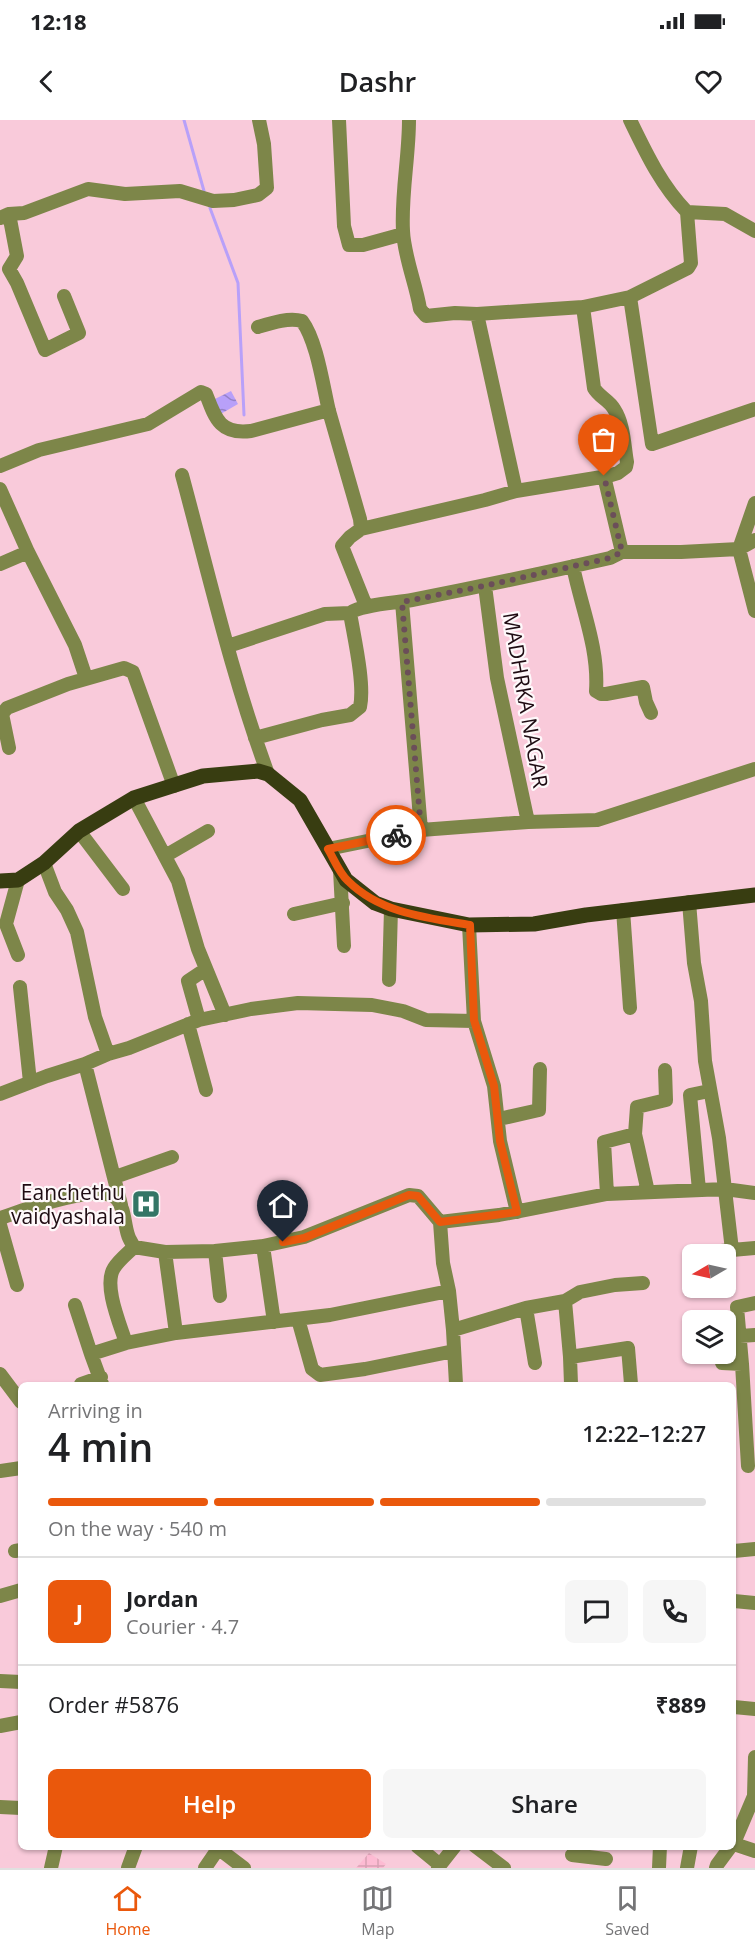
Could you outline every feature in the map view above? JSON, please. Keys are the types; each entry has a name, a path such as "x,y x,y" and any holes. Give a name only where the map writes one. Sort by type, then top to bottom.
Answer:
{"main road":[{"path":"0,881 18,880 44,863 79,831 134,798 203,776 258,771 268,774 300,800 346,880 375,903 391,909 470,925 534,924 623,910 755,895"}],"street":[{"path":"64,296 79,333 45,350 9,269 17,256 4,216 24,213 88,189 125,194 180,190 213,201 258,195 267,188 264,144 259,120"},
{"path":"339,120 344,226 349,245 363,245 403,234"},
{"path":"409,120 403,234 420,309 423,314 430,316 583,307 630,297 688,268 691,262 687,212 658,176 630,120"},
{"path":"687,212 725,214 754,229"},
{"path":"630,297 652,444 755,409"},
{"path":"366,606 342,546 361,529 516,491 604,476 622,471 626,467 627,462 617,414 594,388 583,307"},
{"path":"477,314 516,491"},
{"path":"258,327 295,320 304,323 313,347 361,529"},
{"path":"0,466 39,450 148,424 201,392 206,394 216,419 227,430 238,432 251,431 329,410"},
{"path":"182,476 228,646 268,774"},
{"path":"604,476 622,552"},
{"path":"0,489 28,552 75,645 86,678"},
{"path":"755,504 739,549 755,611"},
{"path":"228,646 325,614 350,613 366,606 402,602 484,586 610,558 622,552 739,549 755,540"},
{"path":"0,564 28,552"},
{"path":"573,566 592,641 596,691 606,694 643,687 651,713"},
{"name":"MADHRKA NAGAR","path":"484,586 497,678 528,822"},
{"path":"402,602 421,830"},
{"path":"255,738 350,715 360,707 360,675 350,613"},
{"path":"9,748 2,714 4,711 86,678 124,668 133,672 174,786"},
{"path":"328,849 421,830 528,822 597,820 755,769"},
{"path":"134,798 178,881 198,949 225,1015"},
{"path":"79,831 123,889"},
{"path":"165,856 208,831"},
{"path":"44,863 55,892 67,910 77,932 95,1017 108,1054"},
{"path":"340,870 344,946"},
{"path":"18,880 6,924 18,955"},
{"path":"689,902 709,1091 719,1138 731,1244"},
{"path":"294,914 343,903"},
{"path":"389,980 391,909"},
{"path":"623,910 630,1008"},
{"path":"470,925 474,1020 494,1086 500,1141 517,1212"},
{"path":"206,969 188,981 206,1090"},
{"path":"20,987 30,1082"},
{"path":"0,1094 85,1065 193,1022 251,1009 298,1003 372,1005 403,1011 426,1020 474,1020"},
{"path":"85,1065 105,1148 116,1177 128,1235 134,1247"},
{"path":"499,1119 539,1110 540,1069"},
{"path":"648,1192 634,1134 637,1107 666,1100 665,1070"},
{"path":"699,1190 690,1095 709,1091"},
{"path":"607,1194 603,1142 634,1134"},
{"path":"116,1177 172,1157"},
{"path":"440,1222 517,1212 607,1194 725,1189 755,1194"},
{"path":"0,1218 52,1201 91,1194 105,1194 116,1198 122,1208"},
{"path":"134,1247 165,1252 215,1251 263,1246 304,1238 409,1195 418,1196 440,1222 443,1263 453,1330 456,1382"},
{"path":"0,1225 17,1285"},
{"path":"263,1246 274,1322"},
{"path":"126,1343 110,1287 110,1275 114,1266 134,1247"},
{"path":"736,1250 755,1248"},
{"path":"215,1251 220,1296"},
{"path":"165,1252 176,1333"},
{"path":"453,1330 525,1308 565,1301 580,1292 615,1285 643,1283"},
{"path":"91,1354 126,1343 176,1333 330,1315 448,1291"},
{"path":"565,1301 571,1382"},
{"path":"748,1466 737,1307 755,1303"},
{"path":"75,1305 101,1381"},
{"path":"525,1308 535,1363"},
{"path":"298,1319 312,1369 320,1375 365,1369 454,1351"},
{"path":"740,1336 755,1335"},
{"path":"570,1357 628,1348 631,1382"},
{"path":"736,1364 742,1364"},
{"path":"0,1374 18,1398"},
{"path":"0,1471 18,1468"},
{"path":"736,1551 755,1549"},
{"path":"0,1596 18,1591"},
{"path":"736,1601 755,1603"},
{"path":"0,1681 18,1682"},
{"path":"736,1707 755,1709"},
{"path":"0,1726 18,1723"},
{"path":"736,1838 754,1796 755,1764"},
{"path":"0,1807 18,1808"},
{"path":"736,1846 755,1851"},
{"path":"51,1868 55,1850"},
{"path":"128,1868 135,1850"},
{"path":"205,1868 218,1850"},
{"path":"222,1850 244,1868"},
{"path":"421,1850 439,1866 452,1850"},
{"path":"483,1850 504,1868"},
{"path":"659,1868 660,1850"},
{"path":"687,1868 690,1850"},
{"path":"716,1868 729,1850"},
{"path":"571,1857 606,1858"}],"shaded area":[{"path":"369,1853 386,1864 383,1868 356,1868"}],"water":[{"path":"231,391 238,404 219,415 211,401"}],"waterway":[{"path":"184,120 204,191"},
{"path":"210,208 238,283 244,415"}],"way so far":[{"path":"396,835 421,830 402,602 610,558 622,552 604,476"}],"place":[{"name":"Eanchethu vaidyashala","path":"146,1204"}],"route":[{"path":"283,1242 304,1238 409,1195 418,1196 440,1222 517,1212 500,1141 494,1086 474,1020 470,925 391,909 375,903 346,880 328,849 396,835"}]}
